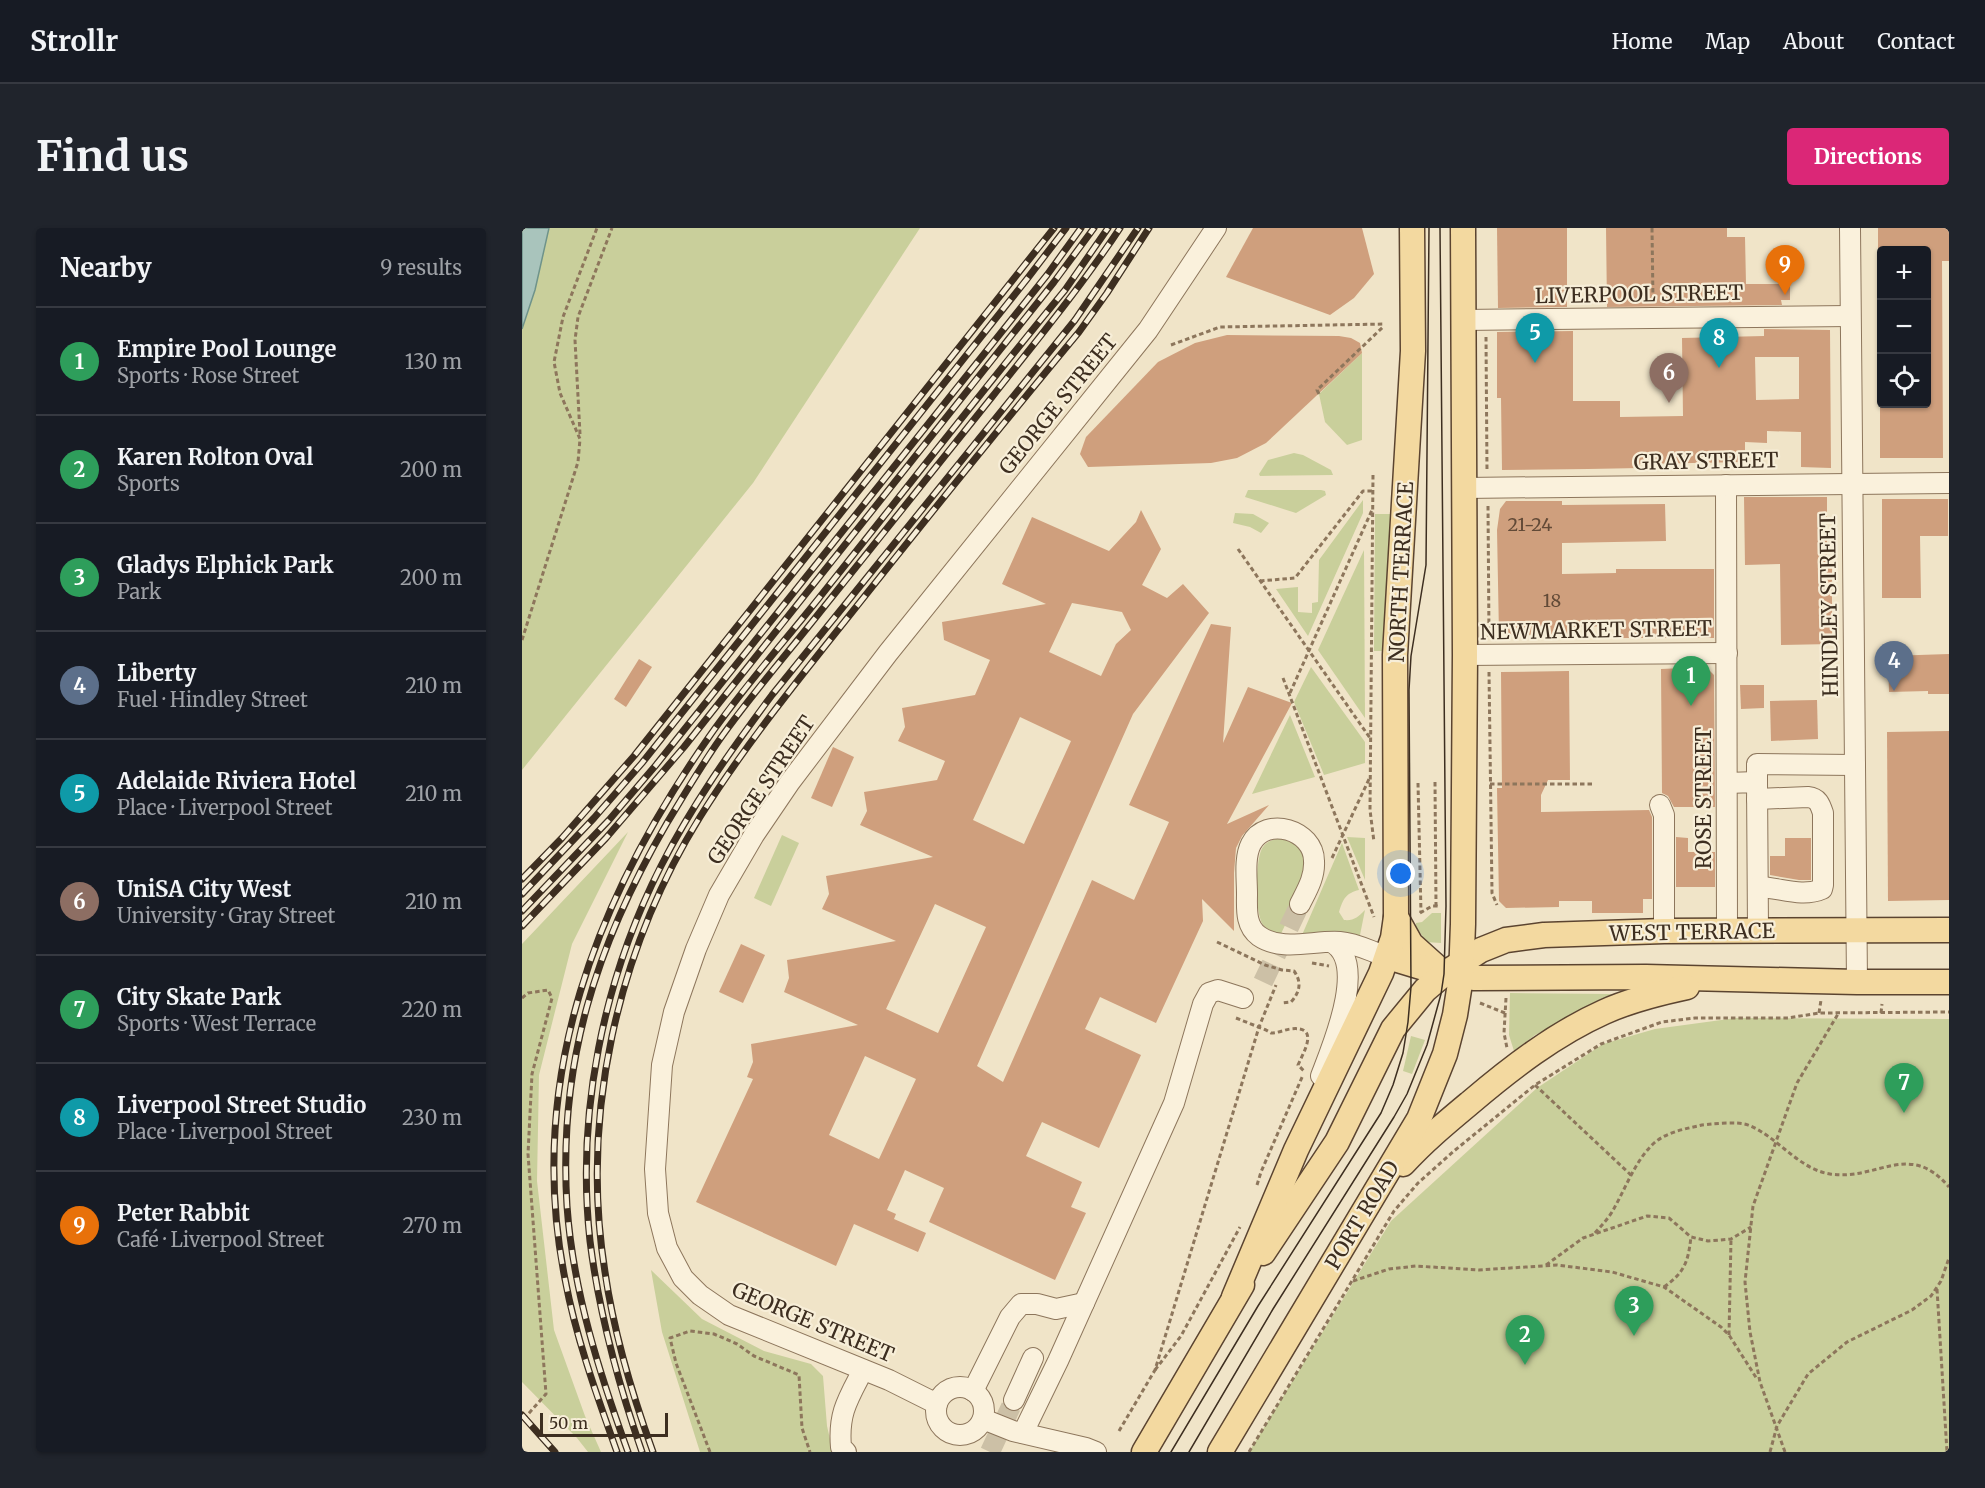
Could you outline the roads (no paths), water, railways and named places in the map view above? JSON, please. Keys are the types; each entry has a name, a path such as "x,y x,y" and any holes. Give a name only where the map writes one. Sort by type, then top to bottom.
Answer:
{"main road":[{"name":"NORTH TERRACE","path":"1388,957 1394,938 1395,917 1395,655 1413,351 1412,228"},
{"path":"1144,1452 1234,1297 1337,1142 1394,1029 1418,998 1456,971 1446,906 1465,655 1463,228"},
{"path":"1446,906 1506,940"},
{"name":"NORTH TERRACE","path":"1395,917 1410,944 1456,971"},
{"name":"WEST TERRACE","path":"1456,971 1481,950 1506,940 1544,935 1727,930 1949,930"},
{"path":"1234,1297 1296,1150 1388,957"},
{"name":"WEST TERRACE","path":"1388,957 1456,971 1755,980 1949,982"},
{"name":"PORT ROAD","path":"1220,1452 1366,1210 1409,1137 1428,1099 1448,1043 1456,971"},
{"path":"1366,1210 1423,1143 1486,1089 1542,1047 1604,1012 1633,1001 1687,987 1755,980"}],"street":[{"name":"GEORGE STREET","path":"937,1404 863,1370 729,1315 700,1295 683,1278 667,1248 658,1213 655,1169 662,1065 674,1012 696,949 719,895 760,826 888,653 1148,330 1216,228"},
{"name":"HINDLEY STREET","path":"1850,228 1857,982"},
{"name":"LIVERPOOL STREET","path":"1463,320 1850,316"},
{"name":"GRAY STREET","path":"1464,488 1949,483"},
{"name":"ROSE STREET","path":"1726,485 1727,930"},
{"name":"NEWMARKET STREET","path":"1465,655 1727,652"},
{"path":"1758,930 1757,764 1855,765"},
{"path":"1727,783 1757,797 1807,809 1816,813 1822,821 1822,889 1798,892 1758,887"},
{"path":"1660,805 1664,815 1664,931"},
{"path":"1300,904 1312,879 1314,868 1314,856 1310,845 1289,829 1272,829 1260,834 1252,842 1247,861 1248,919 1259,936 1273,942 1300,944 1331,942 1353,945 1388,957"},
{"path":"1296,1150 1339,1027 1345,998 1348,966 1341,949 1331,942"},
{"path":"1023,1434 1174,1103 1203,1004 1209,993 1218,990 1243,998"},
{"path":"973,1390 1010,1317 1021,1304 1037,1304 1056,1309 1084,1304"},
{"path":"1014,1400 1033,1359"},
{"path":"846,1452 841,1447 839,1425 848,1398 863,1370"},
{"path":"952,1388 973,1390 983,1403 983,1419 967,1434 953,1434 941,1425 937,1418 937,1404 940,1397 952,1388"},
{"path":"983,1419 1023,1434 1096,1452"}],"water":[{"path":"522,228 549,228 535,290 522,329"}],"tunnel":[{"path":"1263,982 1300,904"},
{"path":"990,1452 1014,1400"}],"tram line":[{"path":"1171,1452 1258,1306 1381,1113 1403,1053 1411,987 1409,690 1411,656 1426,565 1429,228"},
{"path":"1189,1452 1273,1309 1407,1094 1427,1045 1441,994 1444,974 1446,906 1440,228"}],"railway":[{"path":"522,879 562,838 634,756 1054,228"},
{"path":"522,894 642,763 1066,228"},
{"path":"522,911 609,820 656,765 1047,275 1081,228"},
{"path":"522,926 606,838 684,747 1054,282 1094,228"},
{"path":"617,1452 575,1323 565,1279 555,1205 555,1132 564,1061 580,992 604,925 634,859 670,796 711,734 750,682 1065,290 1108,228"},
{"path":"628,1452 607,1392 581,1300 570,1238 566,1153 569,1103 576,1054 587,1007 620,914 667,823 732,723 1042,334 1120,228"},
{"path":"642,1452 617,1374 604,1321 590,1241 587,1193 587,1145 591,1097 599,1049 609,1001 623,955 641,910 661,866 686,821 713,778 772,695 1075,320 1138,228"},
{"path":"653,1452 624,1364 613,1318 605,1272 599,1213 598,1154 602,1095 612,1036 627,979 647,923 671,869 700,817 751,742 903,548 1079,332 1149,228"},
{"path":"522,1415 555,1452"}],"place":[{"name":"Peter Rabbit","path":"1785,295"},
{"name":"Adelaide Riviera Hotel","path":"1535,363"},
{"name":"Liverpool Street Studio","path":"1719,368"},
{"name":"UniSA City West","path":"1669,403"},
{"name":"Liberty","path":"1894,691"},
{"name":"Empire Pool Lounge","path":"1691,706"},
{"name":"City Skate Park","path":"1904,1113"},
{"name":"Gladys Elphick Park","path":"1634,1336"},
{"name":"Karen Rolton Oval","path":"1525,1365"}]}
